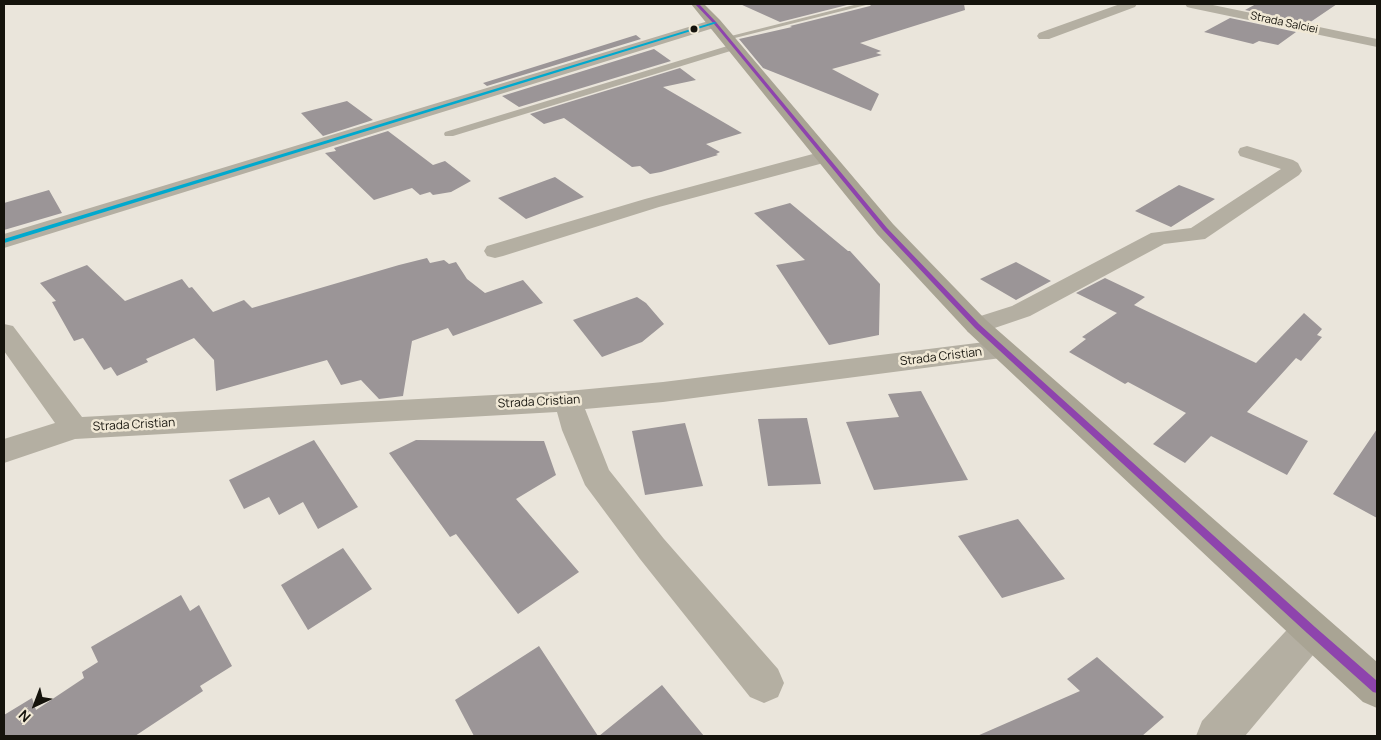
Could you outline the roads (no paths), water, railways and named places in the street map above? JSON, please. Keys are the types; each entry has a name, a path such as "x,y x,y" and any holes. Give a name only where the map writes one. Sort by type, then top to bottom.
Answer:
{"street":[{"path":"697,4 885,229 977,326 1377,688"},
{"path":"1044,36 1131,4"},
{"name":"Strada Salciei","path":"1191,4 1377,43"},
{"path":"4,241 725,36"},
{"path":"977,326 1021,311 1159,238 1197,234 1292,171 1286,164 1248,152"},
{"path":"496,251 652,203 824,157"},
{"name":"Strada Cristian","path":"4,332 74,428"},
{"name":"Strada Cristian","path":"4,452 74,428 568,401 663,392 1001,349"},
{"path":"568,401 576,430 596,476 652,549 764,683"},
{"path":"1217,736 1311,630"}],"lane":[{"path":"449,134 725,36 866,4"}]}
